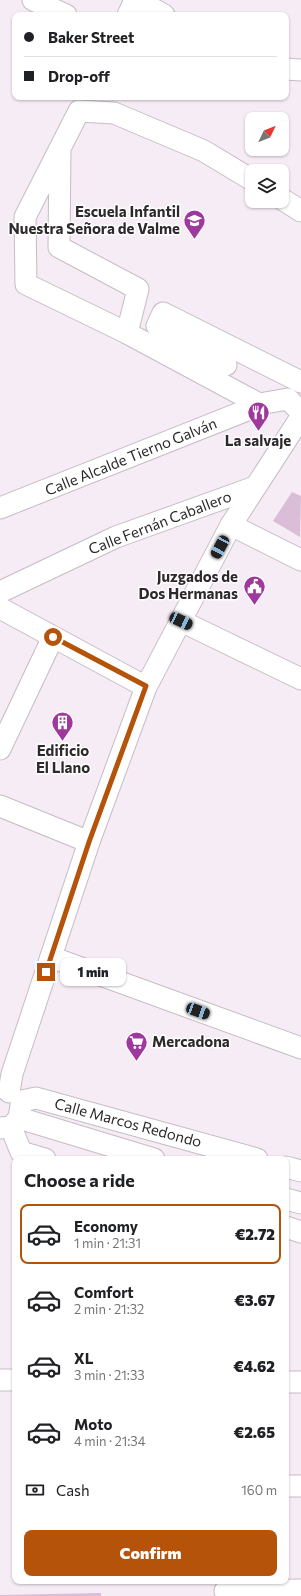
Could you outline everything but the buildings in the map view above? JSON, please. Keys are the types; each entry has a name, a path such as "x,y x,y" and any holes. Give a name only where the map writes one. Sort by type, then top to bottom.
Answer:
{"street":[{"path":"33,0 59,12"},
{"path":"130,12 136,0 158,12"},
{"path":"289,69 301,70"},
{"path":"245,176 204,151 114,113 82,104 25,217 26,284 127,333 261,405"},
{"path":"60,148 59,247 138,289 127,333"},
{"path":"289,203 301,211"},
{"path":"136,297 163,313 301,382"},
{"path":"163,313 157,326 226,364"},
{"name":"Calle Alcalde Tierno Galván","path":"0,508 261,405 288,399 301,412"},
{"path":"35,1156 21,1152 10,1110 12,1074 89,842 146,686 231,525 301,417"},
{"name":"Calle Fernán Caballero","path":"0,592 116,537 255,487"},
{"path":"231,525 301,560"},
{"path":"0,608 146,686"},
{"path":"181,621 301,679"},
{"path":"0,749 53,637"},
{"path":"0,806 89,842"},
{"path":"51,957 301,1048"},
{"name":"Calle Marcos Redondo","path":"10,1110 36,1098 246,1156"},
{"path":"10,1110 145,1156"},
{"path":"289,1168 301,1171"},
{"path":"289,1199 301,1203"},
{"path":"289,1229 301,1232"},
{"path":"0,1380 12,1380"},
{"path":"289,1382 301,1382"},
{"path":"289,1486 301,1486"},
{"path":"225,1589 301,1590"}],"shaded area":[{"path":"292,492 301,496 300,537 273,521"},
{"path":"101,1593 101,1596 0,1596 0,1595"}],"place":[{"name":"Escuela Infantil Nuestra Señora de Valme","path":"195,240"},
{"name":"La salvaje","path":"258,432"},
{"name":"Juzgados de Dos Hermanas","path":"254,606"},
{"name":"Edificio El Llano","path":"63,742"},
{"name":"Mercadona","path":"137,1062"}],"route":[{"path":"46,972 89,842 146,686 53,637"}]}
